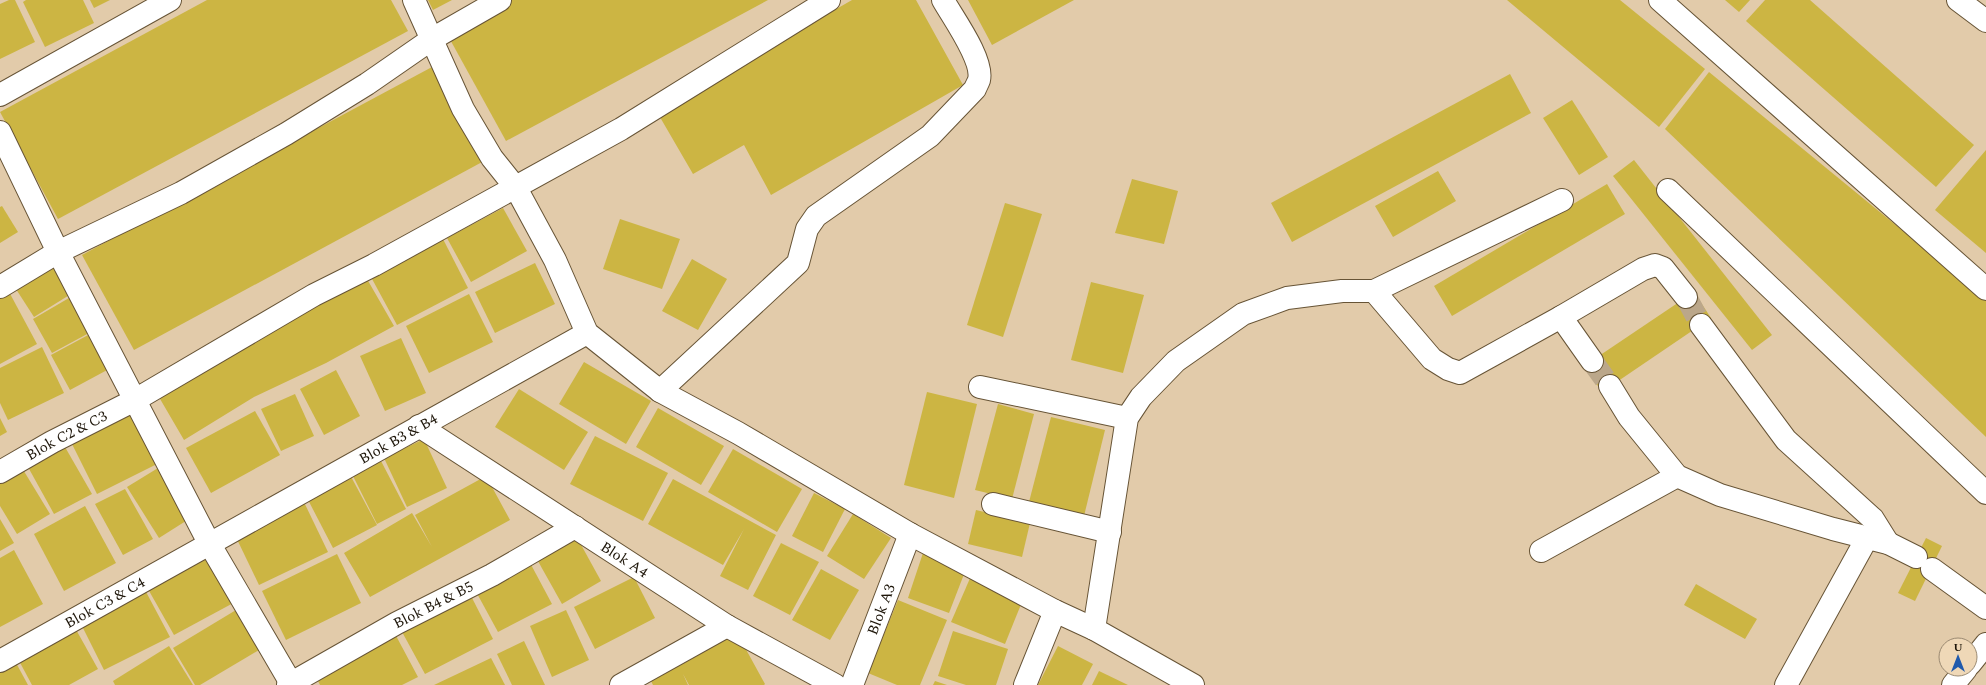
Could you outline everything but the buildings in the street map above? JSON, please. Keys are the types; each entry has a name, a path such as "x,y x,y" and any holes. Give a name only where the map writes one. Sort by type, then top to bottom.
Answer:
{"main road":[{"path":"0,95 170,0"},
{"path":"414,0 463,110 492,158 516,188 555,260 587,333 660,391 738,433 910,534 1055,611 1094,629 1193,685"},
{"path":"0,287 58,252 181,193 286,134 366,84 432,39 500,0"},
{"name":"Blok C2 & C3","path":"0,472 52,442 135,400 314,295 374,266 621,129 829,0"},
{"path":"660,391 798,263 807,229 816,216 930,136 975,89 979,80 978,67 972,50 943,0"},
{"path":"1660,0 1986,289"},
{"path":"1958,0 1986,21"},
{"path":"0,132 58,252 209,543 290,684"},
{"path":"1668,190 1986,493"},
{"path":"1094,629 1127,418 1141,397 1176,361 1242,314 1295,297 1342,292 1374,292 1562,200"},
{"path":"1374,292 1432,359 1440,366 1457,373 1466,371 1561,318 1643,269 1659,266 1663,268 1686,297"},
{"path":"1561,318 1592,361"},
{"path":"1701,325 1786,440 1873,519 1888,543"},
{"name":"Blok B3 & B4","path":"209,543 587,333"},
{"path":"1610,386 1629,417 1677,476 1720,495 1833,529 1888,543 1924,563 1986,608"},
{"path":"980,387 1127,418"},
{"name":"Blok A4","path":"419,426 727,626 835,685"},
{"path":"1541,551 1677,476"},
{"path":"993,504 1110,532"},
{"name":"Blok B4 & B5","path":"290,684 398,623 492,575 575,527"},
{"name":"Blok A3","path":"852,685 910,534"},
{"path":"1786,685 1867,538"},
{"name":"Blok C3 & C4","path":"0,660 209,543"},
{"path":"1025,685 1055,611"},
{"path":"620,685 727,626"},
{"path":"1978,654 1986,644"},
{"path":"1952,685 1959,677"}],"tunnel":[{"path":"1686,297 1701,325"},
{"path":"1592,361 1610,386"}]}
